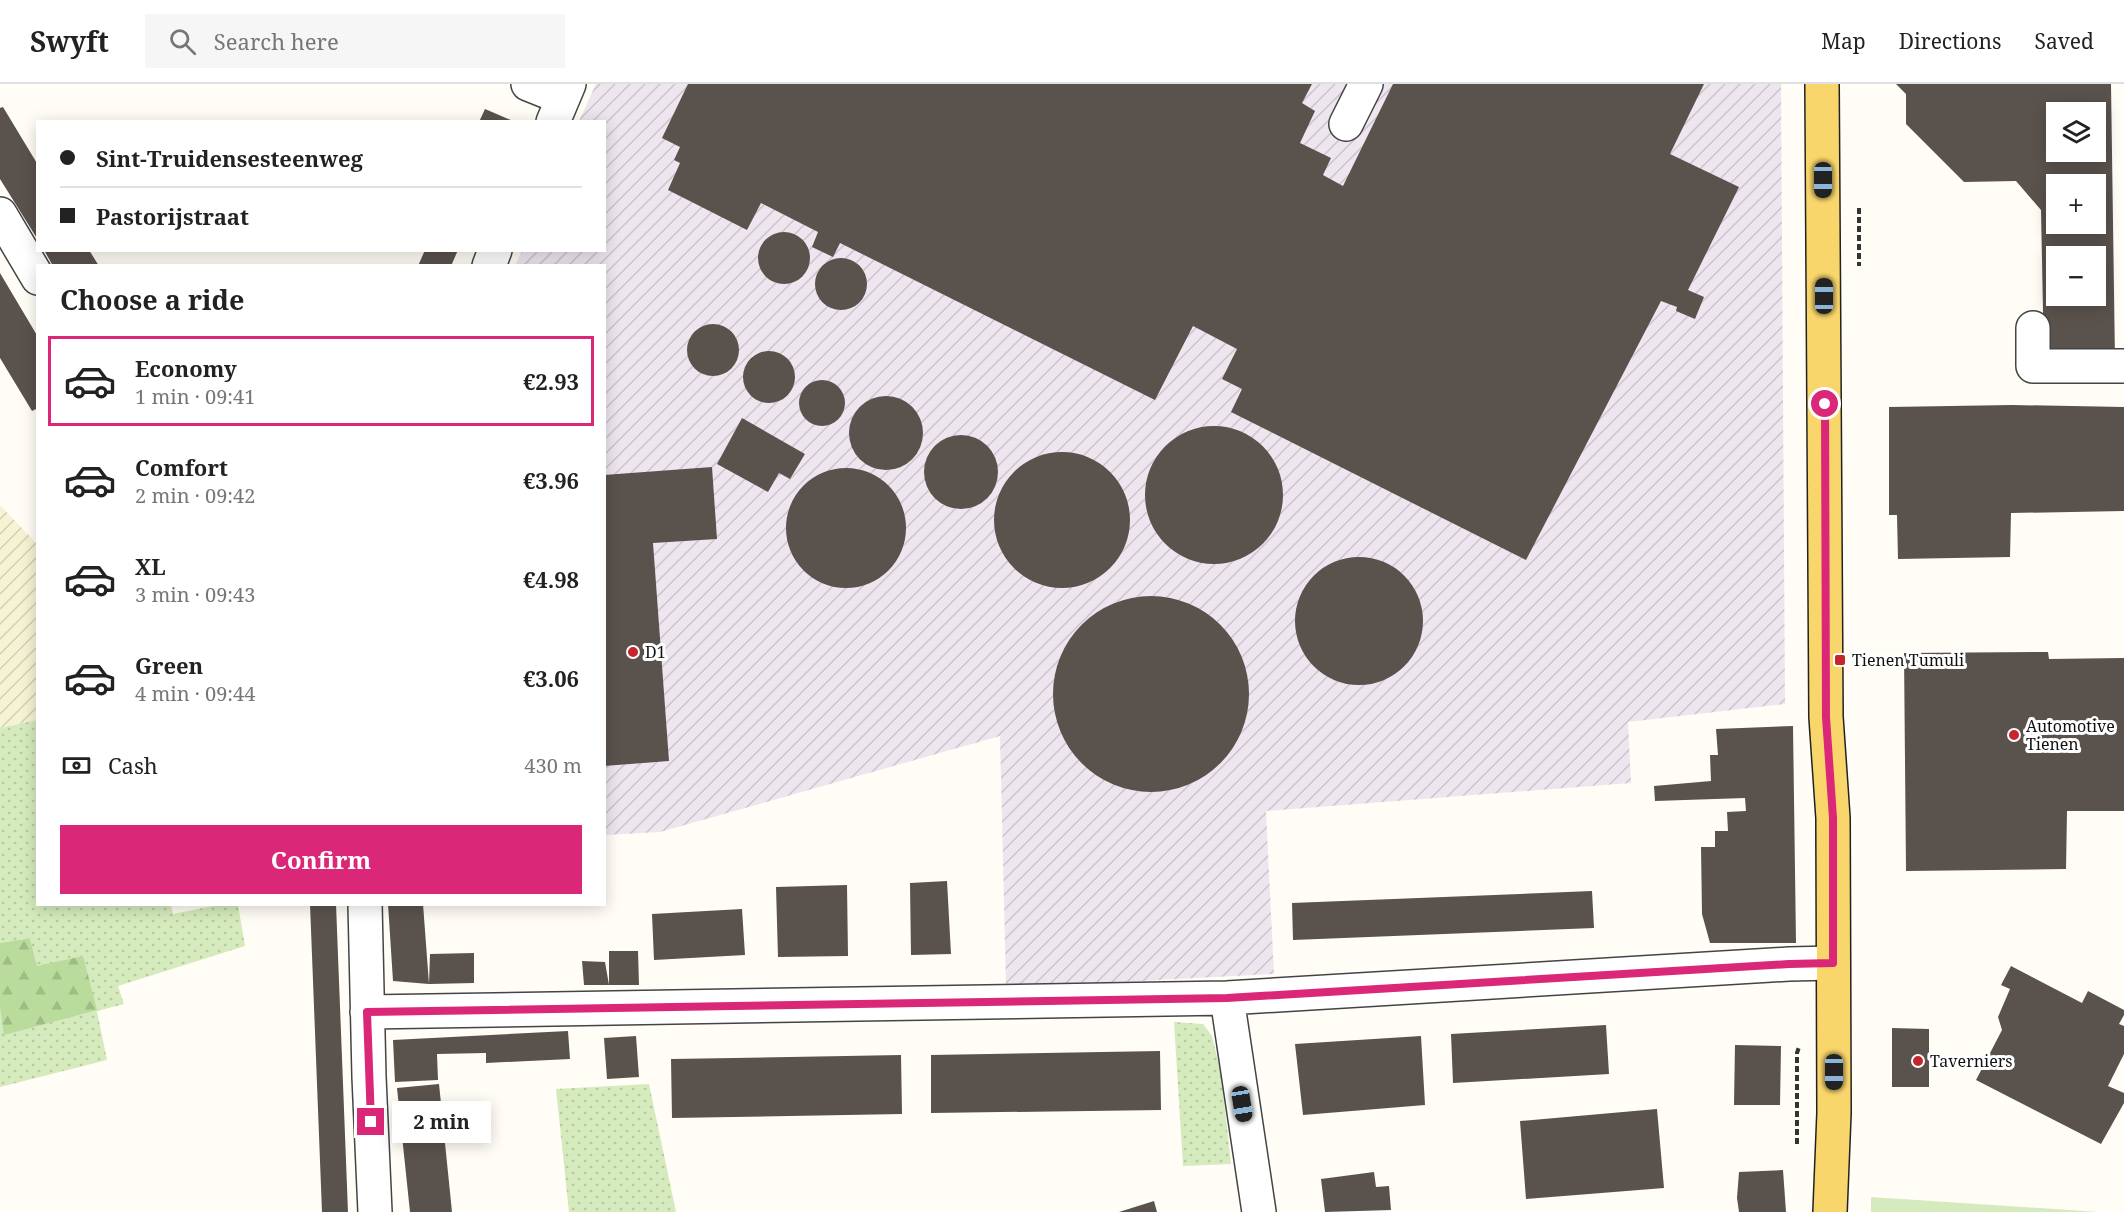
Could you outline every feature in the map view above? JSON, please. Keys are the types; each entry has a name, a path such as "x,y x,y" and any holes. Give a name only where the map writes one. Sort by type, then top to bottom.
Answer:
{"main road":[{"path":"1822,84 1826,717 1833,818 1834,1103 1830,1212"}],"street":[{"path":"528,84 562,101"},
{"path":"1347,124 1366,84"},
{"path":"0,214 36,275"},
{"path":"2033,328 2033,366 2124,366"},
{"path":"365,906 375,1212"},
{"path":"367,1012 1227,998 1833,963"},
{"path":"1227,998 1259,1212"}],"shaded area":[{"path":"596,84 1781,84 1785,704 1628,722 1631,783 1266,811 1274,974 1006,988 1000,736 660,832 606,835 606,264 516,264 522,252 606,252 606,120 579,120"},
{"path":"0,505 36,543 36,720 0,728"}],"green space":[{"path":"36,720 36,906 171,906 173,914 213,906 238,906 245,946 118,986 124,1004 97,1011 107,1060 0,1087 0,1008 5,1035 37,966 30,938 0,943 0,728"},
{"path":"30,938 37,966 83,956 97,1010 4,1035 0,1008 0,943"},
{"path":"1174,1022 1203,1024 1212,1036 1221,1073 1231,1164 1183,1166"},
{"path":"649,1084 676,1212 569,1212 556,1089"},
{"path":"1871,1197 2099,1212 1871,1212"}],"building":[{"path":"688,84 1312,84 1302,103 1315,111 1300,143 1331,158 1323,175 1343,186 1393,84 1704,84 1670,154 1739,187 1688,290 1704,297 1695,319 1676,311 1677,307 1661,301 1526,560 1231,412 1242,389 1222,379 1237,349 1193,326 1155,400 840,243 833,257 812,247 818,232 761,203 747,230 668,190 680,163 674,160 680,147 662,138"},
{"path":"1896,84 2111,84 2115,360 2044,361 2041,210 2016,181 1964,182 1906,124 1906,94"},
{"path":"3,107 36,162 36,237 0,179 0,108"},
{"path":"485,109 511,120 480,120"},
{"path":"779,232 789,232 799,236 806,243 810,258 806,273 799,280 789,284 779,284 769,280 762,273 758,263 758,253 762,243 769,236"},
{"path":"45,252 90,252 98,264 52,264"},
{"path":"424,252 457,252 452,264 419,264"},
{"path":"836,258 846,258 856,262 863,269 867,284 863,299 856,306 846,310 836,310 826,306 819,299 815,289 815,279 819,269 826,262"},
{"path":"0,273 36,334 36,409 32,411 0,358"},
{"path":"708,324 718,324 728,328 735,335 739,350 735,365 728,372 718,376 708,376 698,372 691,365 687,355 687,345 691,335 698,328"},
{"path":"764,351 774,351 784,355 791,362 795,377 791,392 784,399 774,403 764,403 754,399 747,392 743,382 743,372 747,362 754,355"},
{"path":"822,380 838,387 845,403 838,419 822,426 806,419 799,403 806,387"},
{"path":"886,396 900,399 912,407 920,419 923,433 920,447 912,459 900,467 886,470 872,467 860,459 852,447 849,433 852,419 860,407 872,399"},
{"path":"2012,405 2124,407 2124,511 2011,513 2010,557 1898,559 1897,515 1889,515 1889,407"},
{"path":"742,418 805,454 790,479 779,473 768,492 717,464"},
{"path":"1214,426 1240,431 1263,446 1278,469 1283,495 1278,521 1263,544 1240,559 1214,564 1188,559 1165,544 1150,521 1145,495 1150,469 1165,446 1188,431"},
{"path":"961,435 975,438 987,446 995,458 998,472 995,486 987,498 975,506 961,509 947,506 935,498 927,486 924,472 927,458 935,446 947,438"},
{"path":"1062,452 1088,457 1100,463 1110,472 1119,482 1125,494 1130,520 1125,546 1119,558 1110,568 1100,577 1088,583 1062,588 1036,583 1024,577 1014,568 1005,558 999,546 994,520 999,494 1005,482 1014,472 1024,463 1036,457"},
{"name":"D1","path":"712,467 717,539 653,543 669,761 606,766 606,475"},
{"path":"846,468 869,472 889,485 902,505 906,528 902,551 889,571 869,584 846,588 823,584 803,571 790,551 786,528 790,505 803,485 823,472"},
{"path":"1359,557 1384,562 1404,576 1418,596 1423,621 1418,646 1404,666 1384,680 1359,685 1334,680 1314,666 1300,646 1295,621 1300,596 1314,576 1334,562"},
{"path":"1141,596 1161,596 1197,607 1206,612 1227,632 1242,656 1249,684 1249,704 1242,732 1233,749 1213,770 1197,781 1180,788 1161,792 1141,792 1113,785 1096,776 1069,749 1057,723 1053,704 1053,684 1060,656 1069,639 1096,612 1122,600"},
{"name":"Automotive Tienen","path":"2048,652 2049,659 2124,658 2124,811 2067,811 2066,869 1906,871 1904,653"},
{"path":"1793,726 1796,943 1710,943 1702,914 1701,847 1715,847 1715,831 1728,831 1727,812 1746,811 1745,798 1655,801 1654,786 1711,781 1710,755 1718,755 1716,729"},
{"path":"947,881 951,954 911,955 910,883"},
{"path":"847,885 848,956 778,957 776,887"},
{"path":"1592,891 1594,928 1293,940 1292,903"},
{"path":"310,906 336,906 348,1212 322,1212"},
{"path":"388,906 423,906 429,984 393,981"},
{"path":"742,909 745,955 654,960 652,914"},
{"path":"609,951 638,951 639,985 609,985"},
{"path":"474,953 474,983 429,984 430,954"},
{"path":"582,961 605,962 609,985 584,985"},
{"path":"2011,966 2082,1003 2088,991 2124,1010 2119,1024 2124,1026 2124,1054 2108,1086 2124,1093 2124,1103 2101,1144 1976,1080 2002,1030 1998,1017 2010,989 2001,985"},
{"path":"1606,1025 1609,1074 1453,1083 1451,1034"},
{"path":"1892,1028 1929,1029 1929,1087 1892,1087"},
{"path":"568,1031 570,1059 486,1063 486,1053 437,1054 438,1080 395,1082 393,1040"},
{"path":"636,1036 639,1077 607,1079 604,1038"},
{"path":"1421,1036 1425,1105 1303,1115 1295,1044"},
{"path":"1735,1045 1781,1046 1780,1105 1734,1105"},
{"path":"1160,1051 1161,1110 931,1113 931,1055"},
{"path":"901,1055 902,1114 672,1118 671,1059"},
{"path":"439,1084 452,1212 410,1212 397,1088"},
{"path":"1657,1109 1664,1188 1526,1199 1520,1121"},
{"path":"1783,1170 1786,1212 1739,1212 1737,1198 1739,1172"},
{"path":"1374,1172 1376,1187 1389,1186 1391,1210 1325,1212 1321,1179"},
{"path":"1154,1201 1157,1212 1119,1212"}],"place":[{"name":"D1","path":"633,652"},
{"name":"Tienen Tumuli","path":"1840,660"},
{"name":"Automotive Tienen","path":"2014,735"},
{"name":"Taverniers","path":"1918,1061"}],"route":[{"path":"371,1122 367,1012 1227,998 1833,963 1833,818 1826,717 1825,404"}]}
